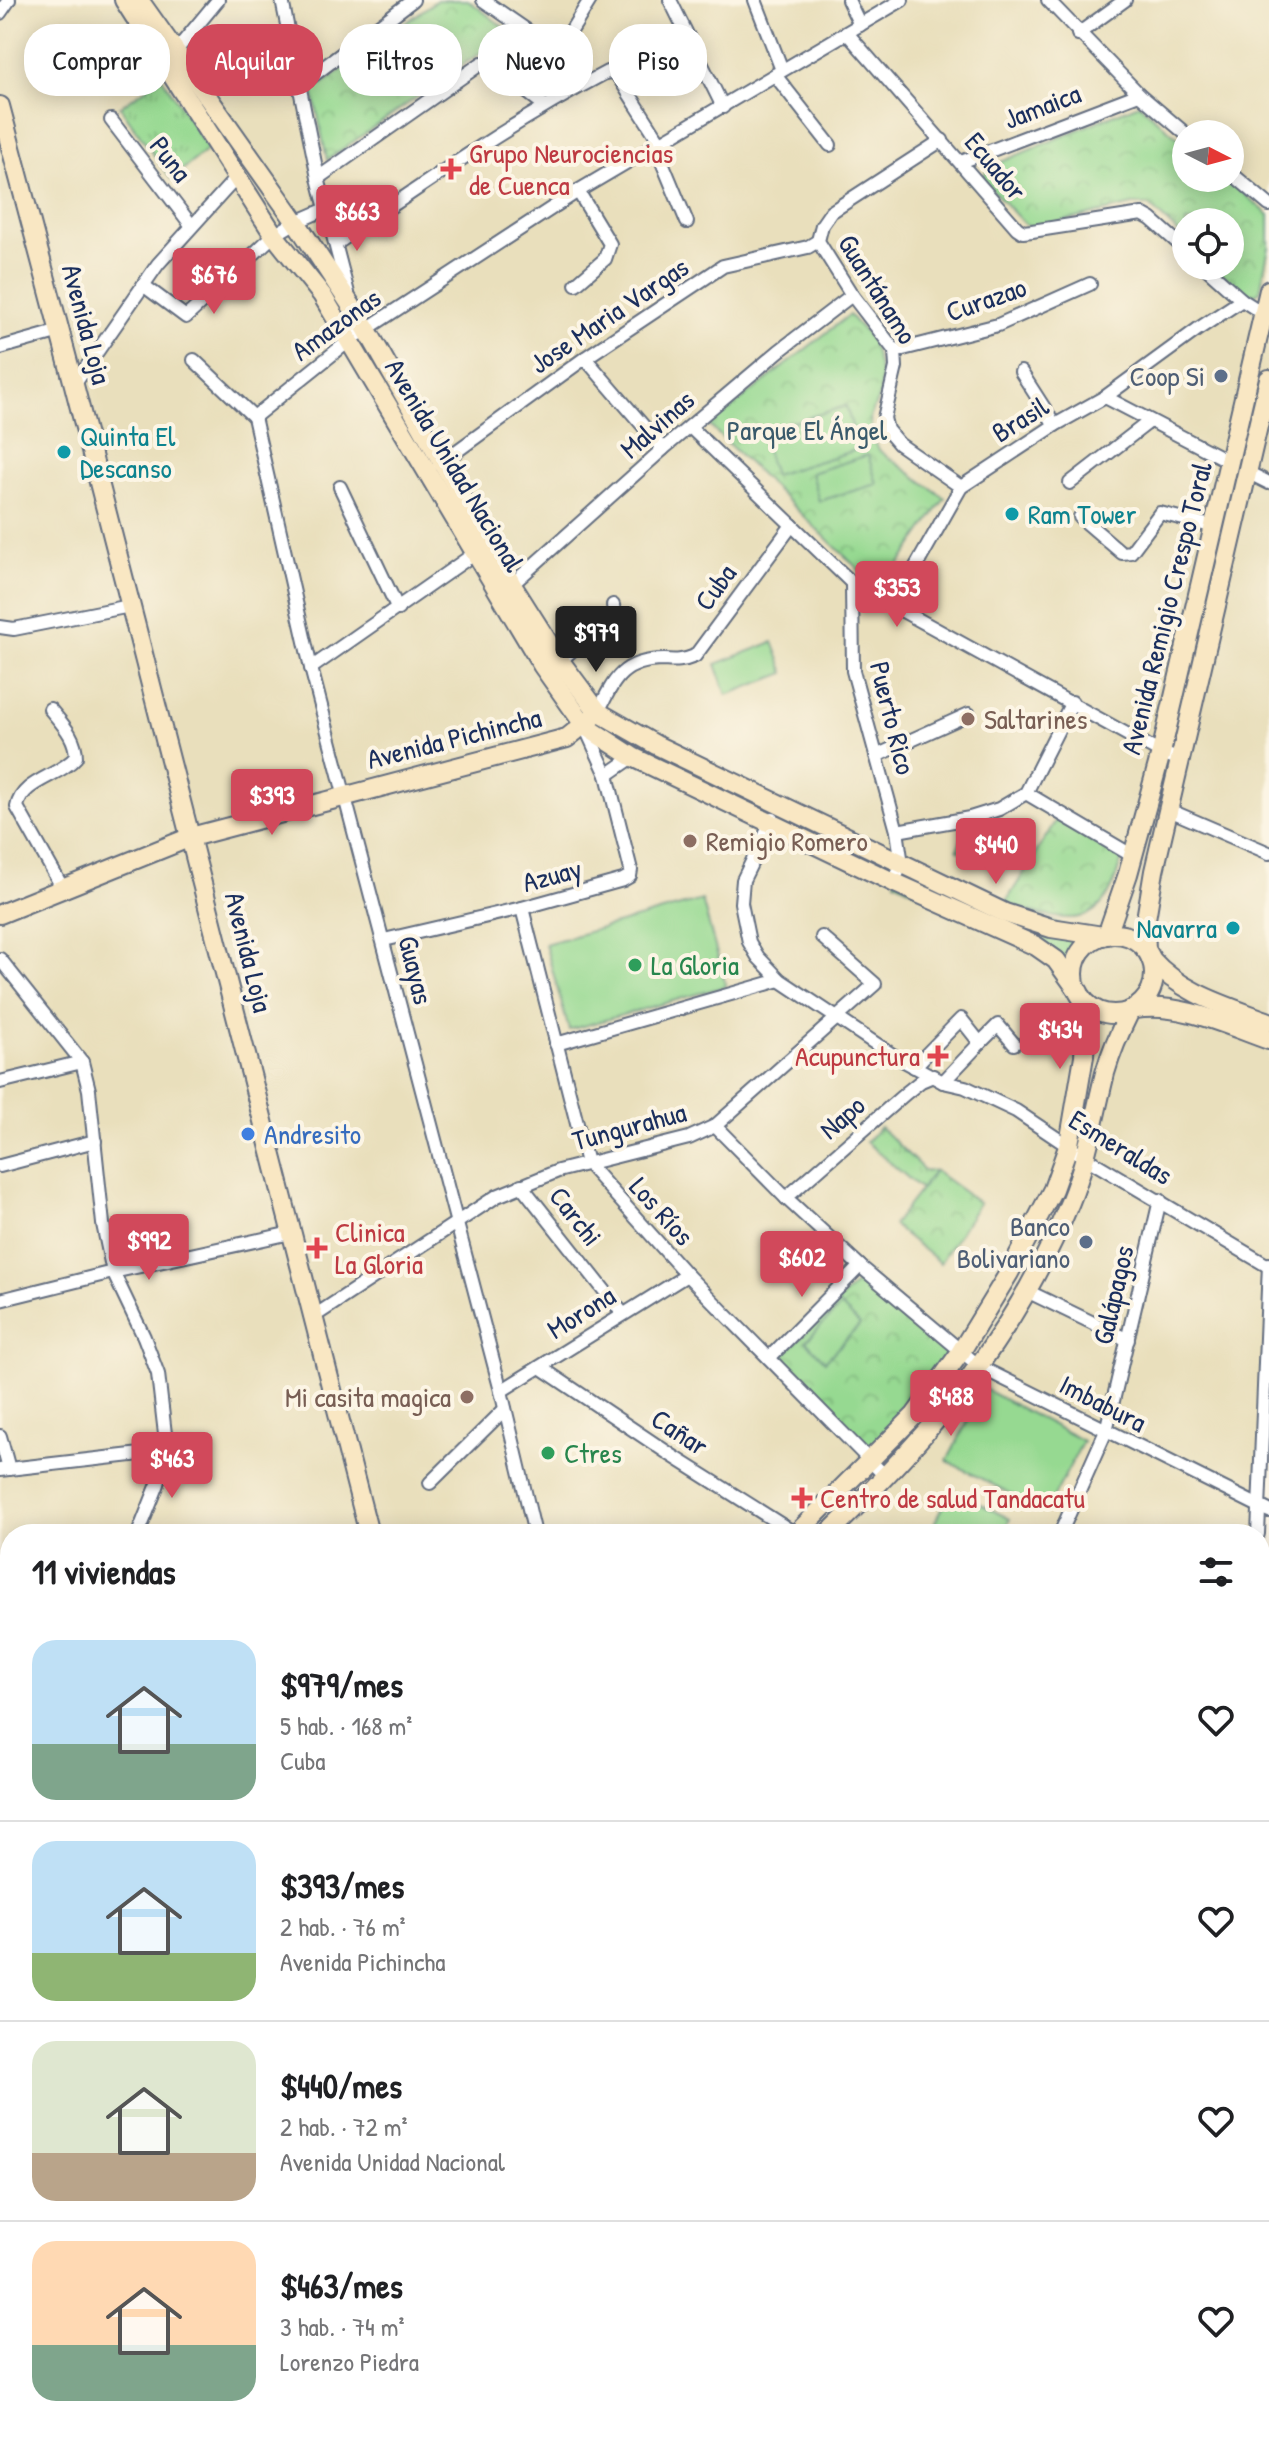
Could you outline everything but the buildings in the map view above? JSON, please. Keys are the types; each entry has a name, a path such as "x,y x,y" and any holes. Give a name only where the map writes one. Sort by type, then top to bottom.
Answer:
{"main road":[{"name":"Avenida Unidad Nacional","path":"125,0 274,235 322,295 474,554 560,661 592,719 649,742 1032,923 1105,936"},
{"name":"Avenida Unidad Nacional","path":"139,0 296,222 366,328 442,462 542,665 592,719 633,757 893,882 1036,946 1056,960 1080,994"},
{"name":"Avenida Loja","path":"0,106 366,1524"},
{"name":"Avenida Remigio Crespo Toral","path":"1105,936 1133,856 1161,753 1269,290"},
{"name":"Avenida Remigio Crespo Toral","path":"1148,955 1145,925 1149,896 1268,384"},
{"name":"Avenida Pichincha","path":"0,914 191,837 567,738 592,719"},
{"path":"806,1524 915,1415 960,1353 1009,1273 1046,1203 1069,1144 1084,1056 1086,1017 1075,981 1078,959 1092,941 1105,936 1127,936 1165,975 1183,987 1269,1022"},
{"path":"838,1524 939,1420 980,1367 1029,1292 1070,1202 1086,1158 1106,1070 1132,1010 1143,1002 1153,982 1148,955"},
{"path":"1080,994 1091,1007 1103,1013 1117,1014 1152,1006 1175,1008 1269,1040"}],"street":[{"path":"0,13 9,0"},
{"path":"175,52 218,0"},
{"path":"282,0 287,24"},
{"path":"323,68 413,0"},
{"path":"483,0 554,49 563,44 590,0"},
{"path":"670,0 723,107"},
{"path":"755,0 779,72 830,145"},
{"path":"848,0 860,25"},
{"name":"Amazonas","path":"254,417 366,328 578,191 902,0"},
{"path":"1048,0 1078,34 1172,122"},
{"path":"1078,34 1125,0"},
{"name":"Ecuador","path":"847,33 996,206 1023,232 1142,214 1172,238"},
{"path":"318,178 482,63 489,63 544,105"},
{"path":"336,244 487,140 544,105 612,71 657,143 687,222"},
{"name":"Jamaica","path":"961,162 1139,94"},
{"path":"301,96 318,178 352,306"},
{"name":"Puna","path":"111,120 192,226"},
{"name":"Guantánamo","path":"942,140 831,212 822,225 818,241 852,295 895,351 896,367 885,407 887,430 899,444 961,487"},
{"path":"74,385 158,264 236,178"},
{"path":"1244,184 1269,205"},
{"path":"576,284 605,259 610,244 578,191"},
{"path":"143,285 186,317 274,235 326,209"},
{"name":"Jose Maria Vargas","path":"426,472 585,358 723,266 808,247 818,241"},
{"path":"1220,280 1264,314"},
{"name":"Curazao","path":"895,351 998,325 1090,284"},
{"name":"Malvinas","path":"506,590 663,449 779,351 852,295"},
{"name":"Brasil","path":"893,607 961,487 1055,425 1105,397 1242,300"},
{"path":"0,348 60,331"},
{"path":"585,358 663,449"},
{"path":"194,360 254,417"},
{"path":"1021,372 1055,425"},
{"path":"1105,397 1230,462"},
{"name":"Guayas","path":"254,417 311,668 501,1391 533,1524"},
{"path":"1070,483 1150,421"},
{"path":"690,427 852,583 1161,753 1181,760"},
{"path":"1247,472 1269,483"},
{"path":"340,487 398,609"},
{"path":"1080,517 1127,554 1160,513 1215,527"},
{"name":"Cuba","path":"592,719 614,679 630,666 644,661 683,662 695,656 792,525"},
{"path":"311,668 474,554"},
{"name":"Puerto Rico","path":"852,583 853,671 897,831 902,864"},
{"path":"560,661 614,613 613,605"},
{"path":"0,627 14,629 130,606"},
{"path":"897,831 970,818 999,809 1026,793 1072,702"},
{"path":"50,709 69,733 76,748 76,757 68,766 28,788 19,797 17,807 62,887"},
{"path":"876,756 969,714"},
{"name":"Azuay","path":"384,940 522,908 630,876 592,719"},
{"path":"607,775 633,757"},
{"path":"1026,793 1133,856"},
{"name":"Esmeraldas","path":"780,805 743,880 741,903 749,942 758,957 780,980 914,1067 1016,1111 1086,1158 1269,1265"},
{"path":"1169,810 1269,853"},
{"path":"893,882 902,864"},
{"name":"Los Ríos","path":"522,908 587,1163 687,1275 886,1477"},
{"name":"Tungurahua","path":"313,1317 497,1196 587,1163 689,1138 715,1126 875,984 822,937"},
{"path":"0,959 82,1062 95,1141 103,1224 113,1272 158,1374 167,1451 142,1524"},
{"path":"556,1044 780,980"},
{"path":"914,1067 961,1019 980,1043"},
{"path":"938,1079 998,1025 1014,1044"},
{"path":"0,1082 82,1062"},
{"name":"Napo","path":"786,1198 921,1081 938,1079"},
{"name":"Imbabura","path":"715,1126 786,1198 860,1266 980,1367 1264,1509"},
{"path":"0,1166 95,1141"},
{"name":"Carchi","path":"521,1185 623,1314"},
{"name":"Galápagos","path":"1065,1524 1106,1431 1160,1200"},
{"path":"0,1300 291,1233"},
{"path":"1264,1509 1269,1265"},
{"path":"769,1358 860,1266"},
{"name":"Morona","path":"501,1391 687,1275"},
{"path":"1029,1292 1128,1340"},
{"name":"Cañar","path":"540,1367 780,1524"},
{"path":"430,1483 505,1409"},
{"path":"0,1436 5,1469 167,1451"}],"green space":[{"path":"437,0 468,0 500,24 478,24 478,54 462,66 462,24 404,24"},
{"path":"339,72 339,96 418,96 327,160 314,96 323,96 323,84"},
{"path":"170,90 208,149 171,179 120,107 135,96 170,96"},
{"path":"1139,104 1172,133 1172,192 1242,192 1269,215 1269,247 1260,291 1253,295 1228,280 1244,280 1244,208 1172,208 1172,227 1150,206 1137,204 1034,228 1025,225 987,184 983,176 989,167"},
{"name":"Parque El Ángel","path":"849,315 871,339 881,375 880,393 870,418 872,440 881,452 945,498 881,591 709,425"},
{"path":"846,406 859,449 774,475 760,432"},
{"path":"868,455 877,484 819,501 811,473"},
{"path":"773,642 785,673 727,695 716,664"},
{"path":"1056,820 1123,854 1106,898 1095,910 1082,916 1049,916 1005,904"},
{"path":"966,831 1000,848 991,867 957,849"},
{"path":"902,866 1098,938 1080,953 1073,976 1062,964 895,881"},
{"name":"La Gloria","path":"702,900 726,986 569,1030 545,944"},
{"path":"880,1127 924,1170 935,1171 921,1189 866,1142"},
{"path":"935,1171 979,1203 940,1263 893,1225"},
{"path":"862,1278 949,1352 910,1405 870,1449 781,1357"},
{"path":"841,1306 860,1325 825,1361 806,1341"},
{"path":"984,1389 1083,1441 1046,1512 947,1461"},
{"path":"951,1489 1010,1519 1007,1524 934,1524"}],"place":[{"name":"Grupo Neurociencias de Cuenca","path":"451,169"},
{"name":"Coop Si","path":"1221,376"},
{"name":"Quinta El Descanso","path":"64,452"},
{"name":"Ram Tower","path":"1012,514"},
{"name":"Saltarines","path":"968,719"},
{"name":"Remigio Romero","path":"690,841"},
{"name":"Navarra","path":"1233,928"},
{"name":"La Gloria","path":"635,965"},
{"name":"Acupunctura","path":"938,1056"},
{"name":"Andresito","path":"248,1134"},
{"name":"Banco Bolivariano","path":"1086,1242"},
{"name":"Clinica La Gloria","path":"317,1248"},
{"name":"Mi casita magica","path":"467,1397"},
{"name":"Ctres","path":"548,1453"},
{"name":"Centro de salud Tandacatu","path":"802,1498"}]}
